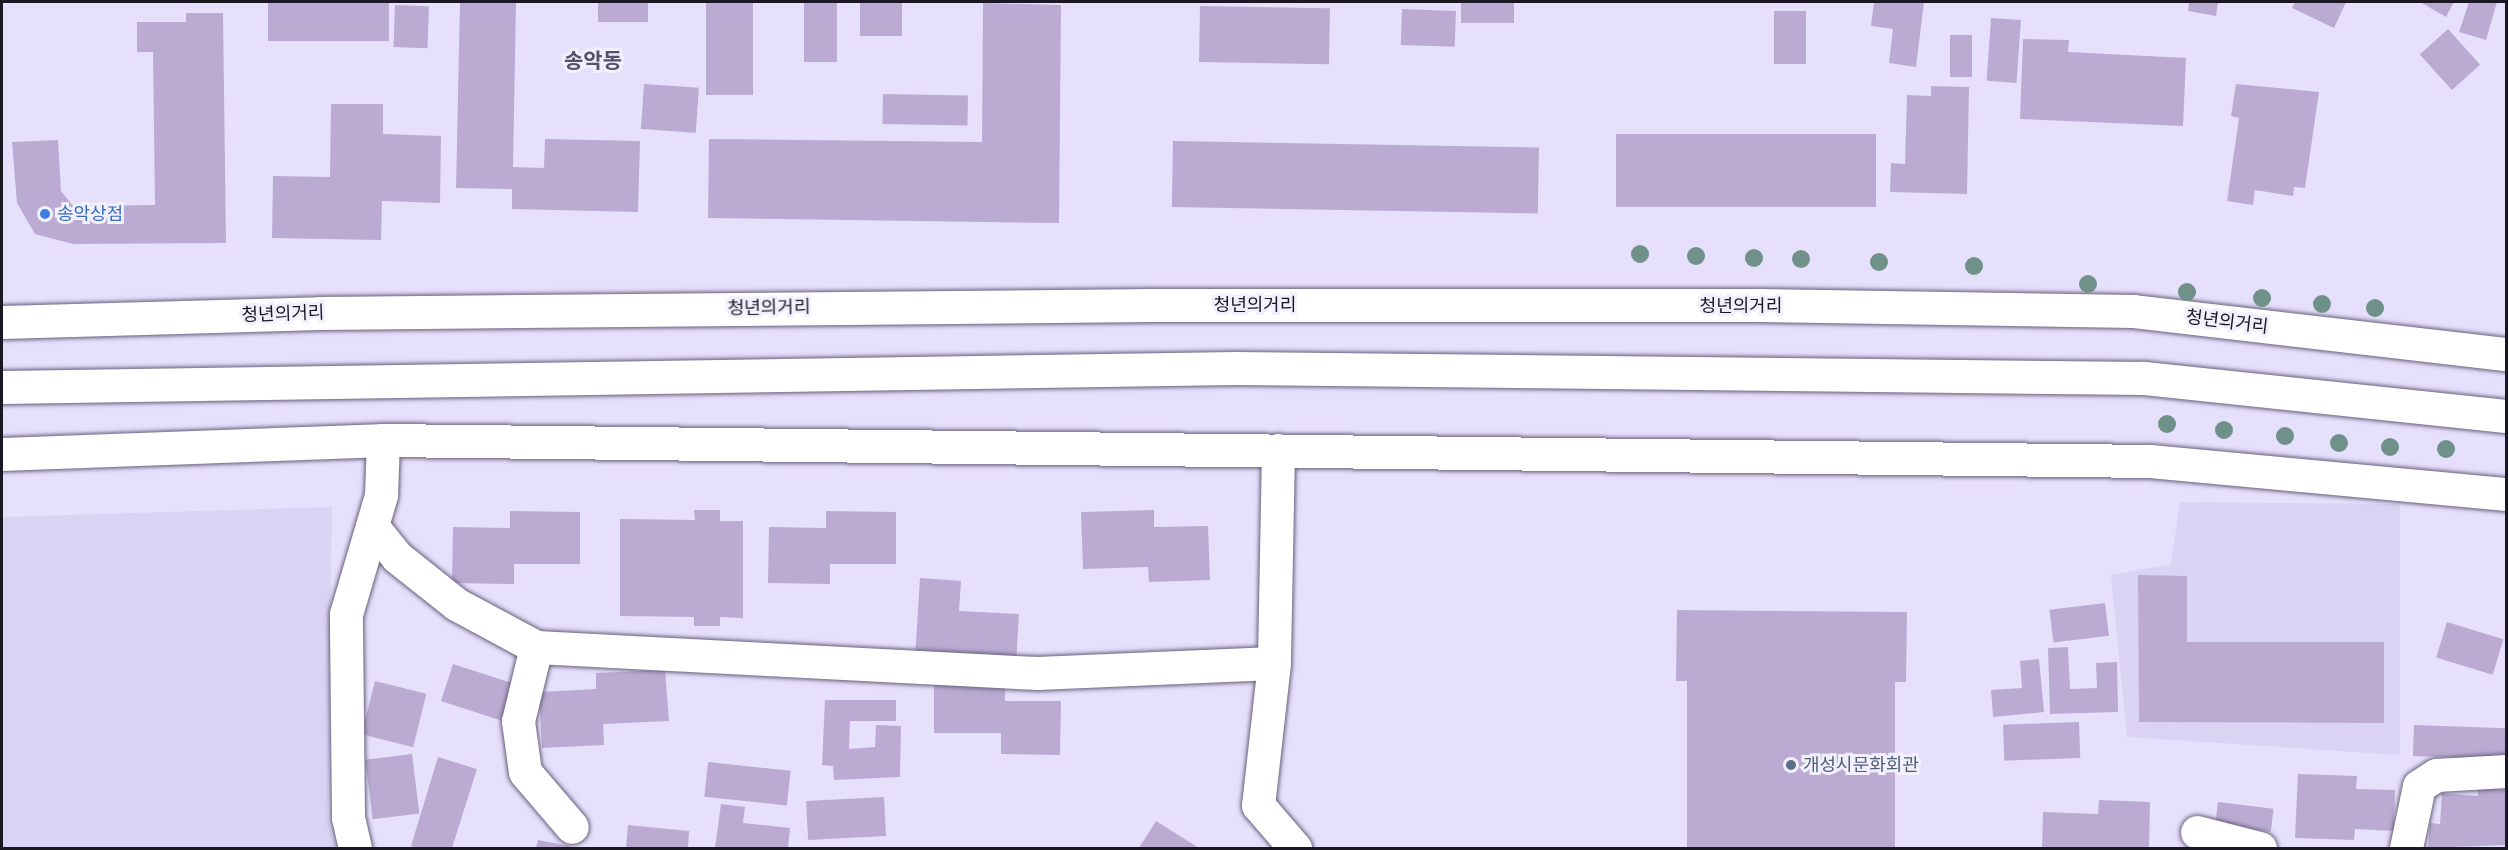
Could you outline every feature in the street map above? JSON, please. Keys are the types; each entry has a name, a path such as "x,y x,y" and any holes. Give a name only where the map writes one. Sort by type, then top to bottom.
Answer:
{"main road":[{"name":"청년의거리","path":"2,322 320,313 1070,305 1758,305 2133,311 2506,354"},
{"path":"2,387 1236,368 2144,378 2506,416"},
{"path":"355,849 348,817 346,614 381,495 383,440"},
{"path":"2,454 383,440 2150,461 2506,494"},
{"path":"1278,450 1274,663 1258,805 1295,849"},
{"path":"372,526 397,557 456,604 536,647 1037,673 1274,663"},
{"path":"536,647 518,721 525,772 572,827"},
{"path":"2406,849 2419,786 2436,775 2506,771"},
{"path":"2197,832 2260,849"}],"shaded area":[{"path":"2180,502 2400,504 2400,755 2127,737 2111,575 2171,564"},
{"path":"332,507 328,819 336,848 2,848 2,517"}],"building":[{"path":"268,2 389,2 389,41 268,41"},
{"path":"460,2 516,2 513,167 544,168 545,139 640,141 638,212 512,209 512,189 456,188"},
{"path":"598,2 648,2 648,22 598,22"},
{"path":"706,2 753,2 753,95 706,95"},
{"path":"804,2 837,2 837,62 804,62"},
{"path":"860,2 902,2 902,36 860,36"},
{"path":"1461,2 1514,2 1514,23 1461,23"},
{"path":"1874,2 1924,2 1916,67 1889,63 1893,29 1871,26"},
{"path":"2189,2 2218,2 2216,16 2188,11"},
{"path":"2295,2 2346,2 2334,28 2292,8"},
{"path":"2420,2 2454,2 2446,17"},
{"path":"2469,2 2497,2 2486,40 2459,32"},
{"path":"983,3 1061,5 1059,223 708,218 709,139 982,142"},
{"path":"395,5 429,6 428,48 394,47"},
{"path":"1200,6 1330,8 1329,64 1199,62"},
{"path":"1402,9 1456,11 1455,47 1401,45"},
{"path":"1774,11 1806,11 1806,64 1774,64"},
{"path":"186,13 223,13 226,243 73,244 35,234 17,203 12,142 58,140 61,191 73,206 155,205 153,52 137,52 137,22 186,22"},
{"path":"1991,18 2021,20 2017,83 1987,81"},
{"path":"2448,29 2480,65 2452,90 2420,54"},
{"path":"1950,35 1972,35 1972,77 1950,77"},
{"path":"2023,39 2069,40 2068,52 2186,58 2183,126 2020,119"},
{"path":"644,84 699,88 696,133 641,129"},
{"path":"2236,84 2319,92 2305,188 2294,187 2293,196 2255,190 2253,205 2227,201 2239,118 2231,116"},
{"path":"1931,86 1969,87 1967,194 1890,192 1891,163 1905,164 1907,95 1931,96"},
{"path":"883,94 968,95 967,125 882,124"},
{"path":"331,104 383,104 383,134 441,136 440,203 382,201 381,240 272,238 273,176 330,177"},
{"path":"1616,134 1876,134 1876,207 1616,207"},
{"path":"1173,141 1539,147 1538,213 1172,207"},
{"path":"694,510 720,510 720,521 743,521 743,618 720,617 720,626 694,626 694,617 620,616 620,519 695,520"},
{"path":"1154,510 1154,527 1208,526 1210,580 1149,582 1148,567 1083,569 1081,512"},
{"path":"510,511 580,512 580,564 514,564 514,584 452,583 453,527 510,528"},
{"path":"826,511 896,512 896,564 830,564 830,584 768,583 769,527 826,528"},
{"path":"2138,575 2187,576 2187,642 2384,642 2384,723 2139,722"},
{"path":"920,578 961,581 959,611 1019,614 1016,664 915,658"},
{"path":"2105,603 2109,636 2053,643 2049,610"},
{"name":"개성시문화회관","path":"1677,610 1907,612 1906,682 1895,682 1895,848 1687,848 1687,681 1676,681"},
{"path":"2447,622 2503,639 2493,675 2436,657"},
{"path":"2068,647 2070,689 2097,688 2096,663 2117,662 2118,712 2050,714 2048,648"},
{"path":"2039,659 2044,712 1993,717 1991,690 2022,688 2020,661"},
{"path":"453,664 513,683 501,721 441,701"},
{"path":"665,670 669,721 603,724 604,745 542,748 539,692 596,689 596,673"},
{"path":"375,681 426,694 413,747 362,734"},
{"path":"934,682 1005,683 1005,701 1061,701 1060,755 1001,754 1001,733 934,733"},
{"path":"825,700 896,700 896,721 850,721 849,749 875,747 876,725 901,726 900,777 834,780 833,766 822,765"},
{"path":"2079,722 2080,758 2004,761 2003,725"},
{"path":"2414,725 2506,728 2505,759 2413,756"},
{"path":"412,754 419,814 373,819 365,760"},
{"path":"438,757 477,769 452,848 411,846"},
{"path":"708,762 791,771 787,805 704,797"},
{"path":"2298,774 2357,776 2356,789 2395,790 2394,831 2355,829 2354,840 2295,838"},
{"path":"2478,788 2506,790 2506,845 2428,848 2430,823 2440,824 2442,793 2478,796"},
{"path":"884,797 886,836 808,840 806,801"},
{"path":"2099,800 2150,802 2149,848 2042,848 2043,812 2098,814"},
{"path":"2218,802 2274,809 2271,832 2215,825"},
{"path":"721,804 745,807 743,823 790,828 788,848 715,848"},
{"path":"1156,821 1199,848 1139,848"},
{"path":"628,825 689,831 688,848 626,848"},
{"path":"538,840 570,846 569,848 536,848"}],"place":[{"name":"송악상점","path":"45,214"},
{"name":"개성시문화회관","path":"1791,765"}],"district":[{"name":"송악동","path":"593,61"}]}
